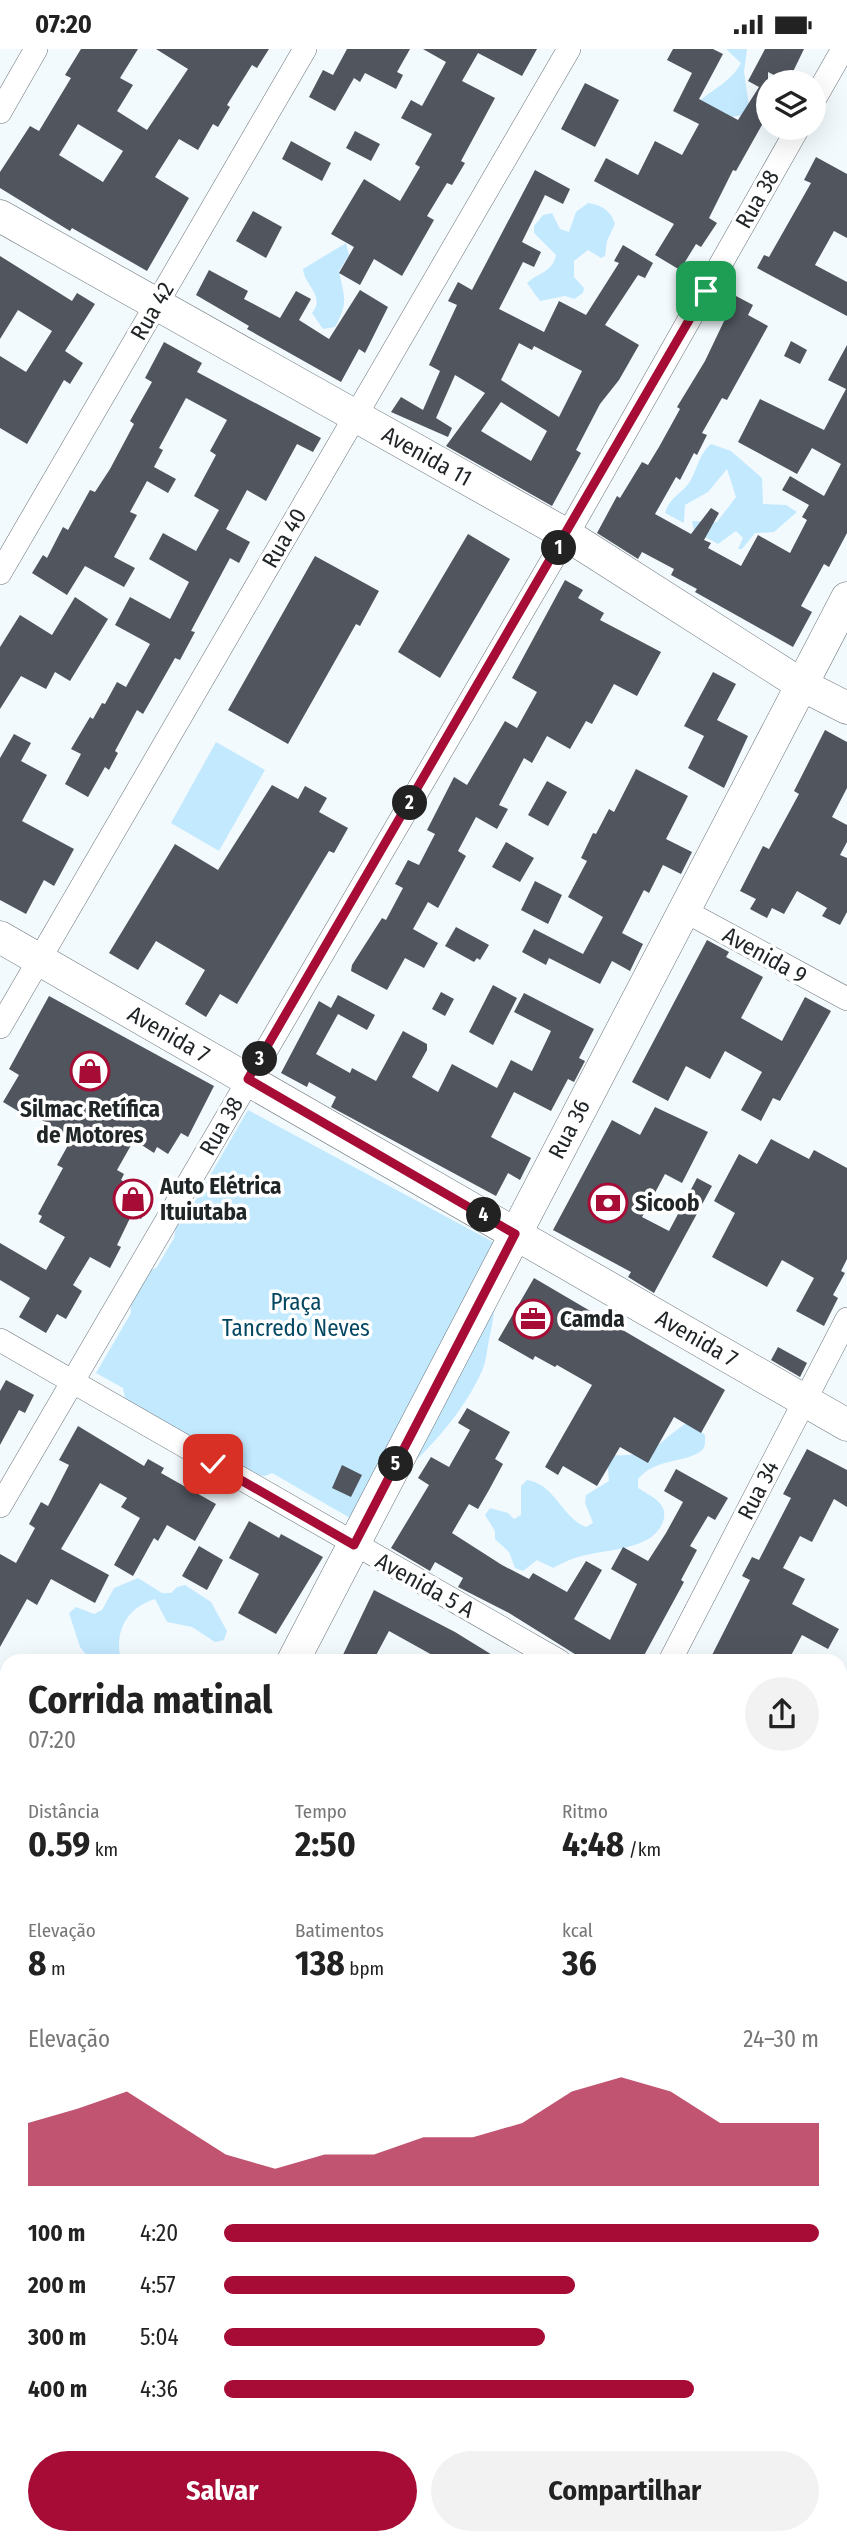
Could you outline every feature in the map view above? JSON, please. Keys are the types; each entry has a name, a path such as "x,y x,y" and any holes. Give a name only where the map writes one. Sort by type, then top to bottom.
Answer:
{"street":[{"path":"0,112 36,49"},
{"name":"Rua 42","path":"0,573 304,49"},
{"name":"Rua 40","path":"0,1027 569,49"},
{"path":"826,79 843,49"},
{"name":"Rua 38","path":"0,1506 567,535 791,140"},
{"name":"Avenida 11","path":"0,216 567,535 802,685 847,708"},
{"name":"Rua 36","path":"297,1654 847,599"},
{"name":"Avenida 9","path":"683,910 847,999"},
{"name":"Avenida 7","path":"0,937 847,1425"},
{"name":"Rua 34","path":"674,1654 847,1319"},
{"name":"Avenida 5 A","path":"0,1341 547,1654"}],"green space":[{"path":"726,49 747,49 744,72 749,105 743,115 732,117 693,107 725,82 741,63"},
{"path":"588,203 605,209 615,224 607,241 605,256 601,258 588,250 574,261 574,277 584,288 583,293 574,299 565,296 540,301 527,283 548,269 556,255 534,233 534,226 543,215 552,213 560,229 569,232 576,212"},
{"path":"346,243 349,255 339,271 344,294 342,311 335,327 323,329 312,313 316,307 316,296 303,269"},
{"path":"711,444 731,451 762,478 763,504 786,505 797,512 774,532 755,533 742,549 738,549 743,538 736,531 718,544 694,531 692,521 717,522 736,497 727,469 708,492 685,505 684,523 665,513 672,500 689,483 703,453"},
{"path":"216,742 265,770 219,851 171,823"},
{"name":"Praça Tancredo Neves","path":"248,1110 497,1244 492,1324 484,1367 471,1393 425,1452 350,1518 272,1473 265,1476 245,1474 126,1404 123,1388 96,1373 131,1313 130,1289 141,1276 157,1267 174,1238 177,1220 194,1203"},
{"path":"688,1422 705,1435 703,1450 686,1458 653,1467 638,1479 638,1488 659,1502 664,1511 662,1524 656,1533 637,1544 578,1557 553,1568 537,1560 523,1571 515,1568 509,1552 495,1539 495,1531 485,1515 490,1508 508,1513 514,1519 521,1515 521,1486 527,1480 545,1488 570,1516 586,1527 593,1523 585,1503 586,1495 609,1481 607,1461 613,1455 639,1454 655,1448"},
{"path":"138,1578 162,1593 171,1593 177,1587 185,1585 211,1602 227,1631 224,1640 215,1642 192,1627 167,1622 155,1599 136,1608 124,1623 119,1640 120,1654 85,1654 80,1647 69,1613 76,1607 94,1614 102,1610 114,1588"}],"building":[{"path":"81,49 138,49 120,78 133,85 117,111 147,130 188,69 156,49 269,49 257,68 252,65 227,105 230,107 218,127 213,124 198,150 179,139 155,177 189,198 147,271 72,228 70,231 0,188 0,172 30,126 39,131 71,78 65,75","holes":["78,124 123,151 103,182 59,155"]},
{"path":"347,49 410,49 397,72 403,75 396,89 365,73 360,82 354,78 335,111 309,97 323,70 333,75"},
{"path":"423,49 537,49 522,76 478,53 462,81 495,98 461,161 465,163 452,185 447,183 427,216 434,220 402,276 374,259 360,285 339,273 354,247 331,234 364,179 400,201 420,167 415,164 432,134 401,118 411,100 422,106 446,62"},
{"path":"673,49 713,49 723,54 699,99 738,120 756,92 756,135 736,171 733,170 709,218 717,223 701,247 696,244 680,270 655,255 674,224 594,181 606,158 638,175 655,141 682,155 699,124 673,111 692,73 667,60"},
{"path":"765,49 804,49 794,70 756,70 756,85 748,81"},
{"path":"585,83 619,100 595,147 561,129"},
{"path":"355,131 380,144 371,161 346,148"},
{"path":"291,141 331,163 322,181 282,159"},
{"path":"816,157 847,174 847,238 834,231 815,265 847,282 847,316 757,268 764,255 769,257 811,183 804,180"},
{"path":"535,170 570,189 563,204 545,195 522,242 541,252 534,267 523,262 499,309 544,332 559,301 586,315 619,263 614,261 623,245 653,263 645,278 638,275 605,325 639,345 619,380 600,404 576,450 581,453 552,506 446,446 485,393 455,375 436,418 452,428 448,437 391,412 401,397 423,410 440,371 429,365 457,305 448,301 458,282 472,290","holes":["519,343 532,350 534,346 582,371 559,417 501,380","501,402 547,431 531,461 481,431"]},
{"path":"253,211 282,227 266,258 236,241"},
{"path":"0,256 72,301 77,293 95,304 65,351 83,363 70,384 64,380 27,444 0,428 0,356 26,372 52,331 18,310 0,339"},
{"path":"209,270 248,291 244,299 280,318 296,291 311,299 299,320 329,339 360,290 388,307 365,353 359,349 341,382 247,329 249,326 196,295"},
{"path":"736,296 753,305 748,315 768,326 727,400 722,398 702,433 707,435 697,455 694,453 680,480 676,477 655,514 691,534 711,508 719,513 704,540 711,543 708,548 741,566 758,535 790,553 807,520 802,517 809,505 782,490 790,476 824,496 841,464 812,448 797,474 738,442 760,399 824,430 846,389 828,380 847,345 847,533 829,567 824,564 801,606 812,612 793,647 695,592 697,589 671,575 674,569 642,552 638,559 597,533 617,496 620,498 642,462 648,465 659,447 680,409 677,407 705,361"},
{"path":"791,341 807,350 800,364 784,356"},
{"path":"164,342 202,363 197,372 321,438 313,452 297,444 266,501 247,490 226,529 250,542 239,563 230,558 191,631 195,632 180,660 175,658 143,714 137,710 115,751 118,753 109,770 105,767 88,797 65,784 81,754 71,749 90,717 93,719 102,703 105,704 117,682 126,687 150,644 115,625 130,597 170,619 189,582 149,559 163,533 196,551 219,510 194,496 216,455 210,451 227,420 186,398 159,448 163,450 154,467 176,479 168,493 147,481 130,512 137,515 114,557 135,568 124,587 85,566 67,595 32,573 43,555 47,558 63,527 68,530 90,490 95,492 110,469 134,424 130,421 152,382 145,378"},
{"path":"468,534 510,559 440,678 398,652"},
{"path":"315,556 379,591 360,626 356,624 288,744 228,710"},
{"path":"565,580 583,590 578,598 604,613 600,620 661,652 637,696 614,684 592,724 586,721 570,749 547,736 532,763 524,758 499,805 508,809 497,829 476,817 458,851 466,856 438,908 428,902 413,929 438,943 424,968 405,958 387,990 351,971 352,965 382,918 386,920 403,888 395,884 408,860 419,865 435,834 427,830 454,777 467,785 505,721 517,728 537,692 512,678"},
{"path":"75,597 108,619 70,681 55,672 46,689 21,676 0,709 0,647 20,615 52,635"},
{"path":"713,672 736,684 717,720 748,736 724,788 688,768 704,736 684,726"},
{"path":"825,730 847,742 847,788 832,817 847,825 847,842 840,855 847,858 847,912 840,925 822,916 827,908 797,891 784,914 772,908 767,918 750,909 756,899 740,891 763,846 769,849 799,794 794,791"},
{"path":"14,734 31,743 21,761 47,775 22,821 74,849 54,886 44,880 26,914 0,900 0,758"},
{"path":"636,769 688,796 666,839 692,852 681,874 663,865 649,893 644,890 622,933 643,944 630,971 612,961 600,984 549,958 546,965 522,952 534,929 583,954 603,917 568,897 587,861 581,858 593,833 596,834 609,809 614,812"},
{"path":"547,781 567,792 548,826 528,815"},
{"path":"272,785 298,799 305,786 327,798 319,812 348,828 334,853 329,851 237,1004 220,994 206,1017 185,1004 205,970 156,941 138,970 109,953 175,844 218,870"},
{"path":"506,842 534,858 520,882 492,867"},
{"path":"535,881 562,895 548,924 521,910"},
{"path":"456,927 489,945 480,960 477,958 474,962 445,946"},
{"path":"707,940 729,952 726,957 763,977 741,1018 782,1041 805,997 831,1011 780,1101 773,1098 761,1121 741,1110 762,1072 725,1051 710,1079 686,1066 668,1101 632,1082"},
{"path":"493,985 517,998 493,1045 469,1032"},
{"path":"441,992 454,999 445,1016 432,1009"},
{"path":"524,993 594,1029 579,1058 585,1061 574,1082 568,1079 551,1111 514,1092 491,1137 531,1158 520,1180 508,1173 496,1196 331,1107 336,1097 309,1082 307,1087 281,1073 319,1001 331,1008 338,995 375,1015 367,1030 338,1014 316,1054 350,1073 352,1068 376,1081 403,1031 427,1044 427,1050 412,1077 438,1092 452,1064 497,1088 511,1060 532,1071 551,1031 514,1012"},
{"path":"49,996 214,1086 188,1137 181,1133 168,1154 157,1147 154,1153 134,1140 117,1170 124,1174 121,1180 152,1198 141,1219 132,1214 117,1245 121,1247 110,1268 90,1257 73,1285 82,1291 66,1319 57,1314 46,1333 19,1317 30,1298 0,1280 0,1243 46,1270 65,1237 39,1222 42,1216 38,1214 63,1168 57,1165 72,1138 30,1113 28,1117 3,1102 19,1075 9,1069"},
{"path":"655,1107 708,1132 682,1183 665,1174 642,1217 669,1231 697,1178 712,1186 654,1293 628,1277 631,1272 553,1230 612,1120 640,1135"},
{"path":"771,1139 809,1159 814,1150 847,1168 847,1259 841,1271 845,1273 833,1295 838,1298 824,1326 796,1311 814,1278 782,1260 767,1287 712,1257 735,1213 714,1201 739,1154 757,1164"},
{"path":"534,1278 725,1390 701,1433 674,1417 648,1463 620,1447 597,1486 563,1466 558,1475 545,1467 592,1385 557,1365 555,1367 535,1356 533,1360 498,1340"},
{"path":"778,1347 807,1363 800,1377 771,1360"},
{"path":"6,1380 34,1395 25,1413 19,1410 0,1445 0,1391"},
{"path":"467,1408 510,1432 495,1459 503,1464 489,1490 478,1509 469,1504 452,1533 529,1579 533,1573 567,1592 586,1561 602,1570 574,1619 610,1640 637,1584 611,1569 623,1547 648,1561 683,1502 664,1491 676,1469 728,1498 715,1520 708,1516 690,1546 697,1550 681,1580 684,1582 645,1654 575,1654 509,1613 458,1587 463,1578 435,1562 430,1571 391,1548 429,1485 418,1478 431,1457 449,1467 470,1430 458,1423"},
{"path":"78,1426 144,1466 148,1459 164,1468 161,1473 216,1504 195,1541 167,1525 158,1541 154,1538 133,1576 114,1565 140,1518 121,1507 127,1498 100,1483 61,1549 109,1575 95,1603 51,1579 37,1605 27,1599 0,1647 0,1554 16,1563 35,1528 29,1524 41,1502 48,1506 69,1465 59,1460"},
{"path":"807,1449 847,1470 847,1507 834,1499 812,1542 800,1536 783,1568 805,1579 792,1604 839,1629 828,1649 802,1635 792,1654 713,1654 750,1580 742,1576 752,1557 759,1560 791,1498 783,1494"},
{"path":"342,1465 362,1475 351,1497 332,1488"},
{"path":"249,1521 279,1538 281,1534 323,1557 276,1634 238,1613 259,1574 229,1558"},
{"path":"199,1546 223,1560 207,1590 182,1576"},
{"path":"374,1590 455,1632 491,1654 430,1654 389,1631 377,1654 343,1654"}],"place":[{"name":"Silmac Retífica de Motores","path":"90,1071"},
{"name":"Auto Elétrica Ituiutaba","path":"133,1199"},
{"name":"Sicoob","path":"608,1203"},
{"name":"Camda","path":"533,1319"}],"route":[{"path":"213,1464 354,1545 515,1234 248,1079 567,535 706,291"}]}
